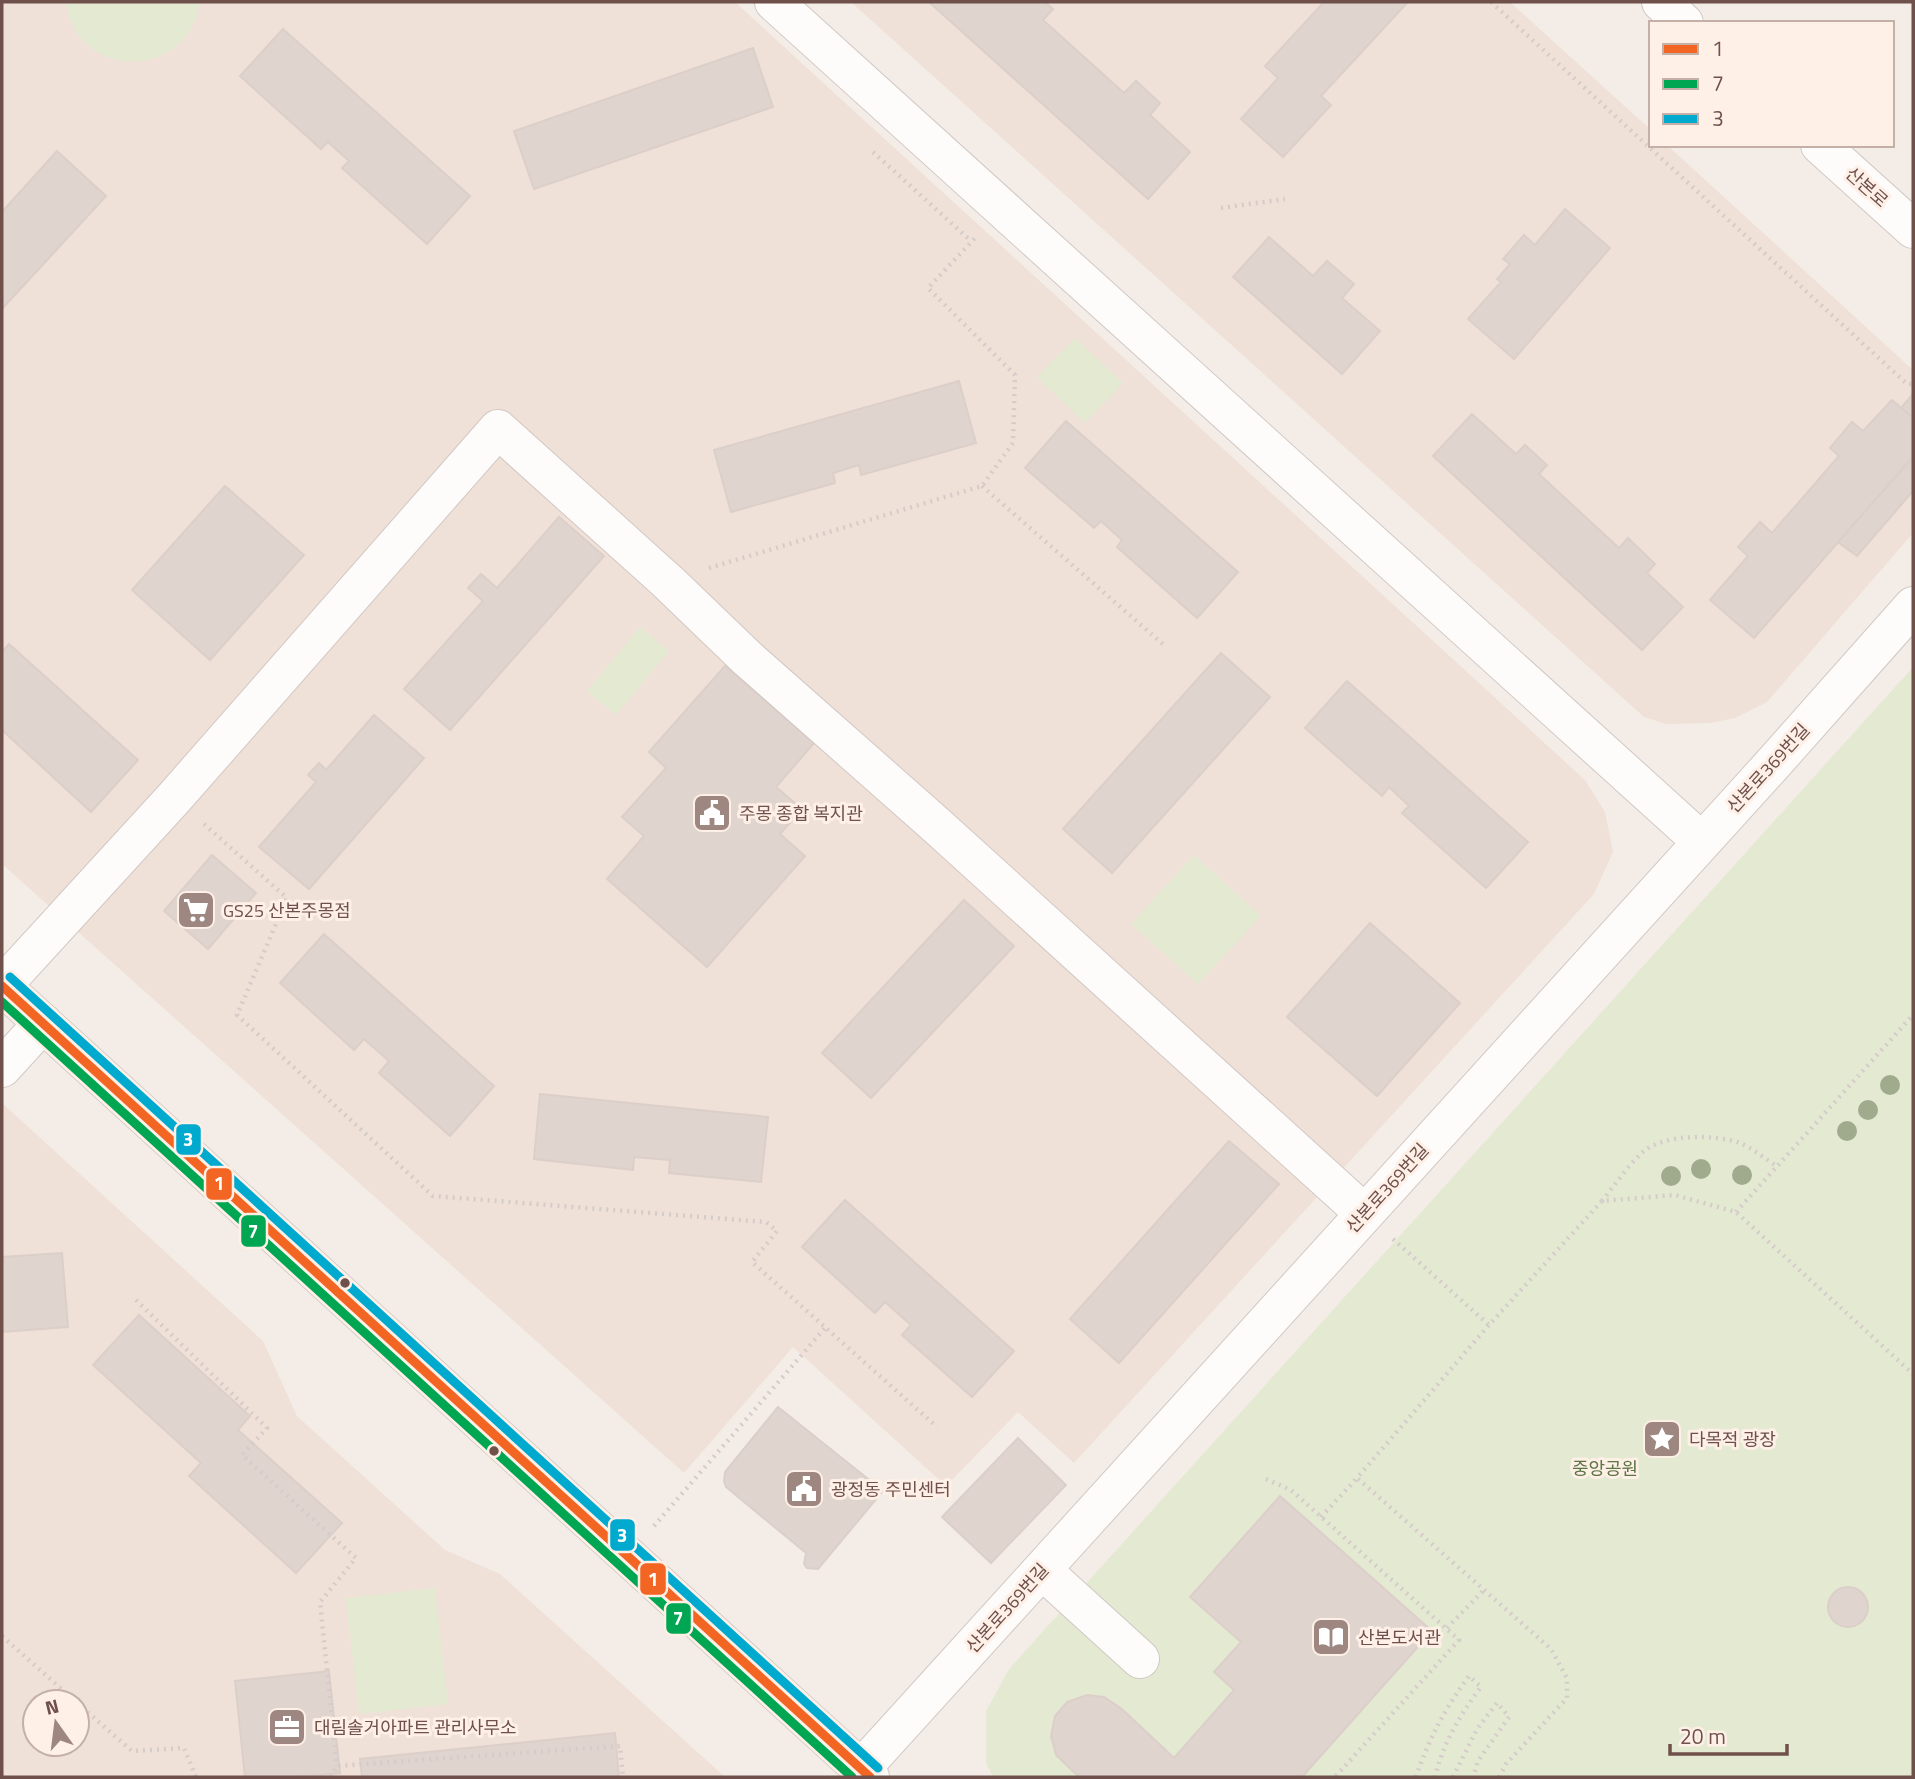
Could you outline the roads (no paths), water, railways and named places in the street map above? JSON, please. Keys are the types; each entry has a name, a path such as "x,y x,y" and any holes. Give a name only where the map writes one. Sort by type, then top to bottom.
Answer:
{"street":[{"path":"775,2 1701,841"},
{"path":"1661,2 1682,21"},
{"name":"산본로","path":"1822,147 1913,229"},
{"path":"866,1773 2,986 174,798 498,429 668,582 747,658 935,824 1364,1213"},
{"name":"산본로369번길","path":"866,1773 1042,1570 1913,606"},
{"path":"2,1068 43,1023"},
{"path":"1042,1570 1140,1659"}],"place":[{"name":"주몽 종합 복지관","path":"712,813"},
{"name":"GS25 산본주몽점","path":"196,910"},
{"name":"다목적 광장","path":"1662,1439"},
{"name":"광정동 주민센터","path":"804,1489"},
{"name":"산본도서관","path":"1331,1637"},
{"name":"대림솔거아파트 관리사무소","path":"287,1727"}],"park label":[{"name":"중앙공원","path":"1605,1468"}]}
